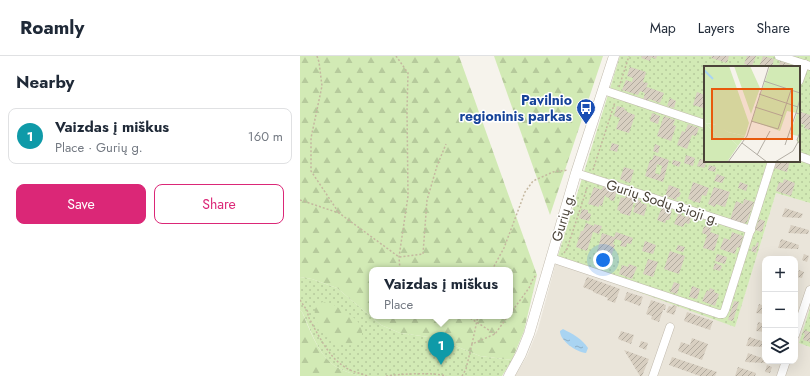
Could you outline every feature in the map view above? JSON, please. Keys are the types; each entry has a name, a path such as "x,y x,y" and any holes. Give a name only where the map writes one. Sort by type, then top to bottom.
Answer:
{"street":[{"name":"Gurių g.","path":"509,376 521,354 529,334 547,272 555,259 577,171 614,56"},
{"path":"779,56 807,65 800,79"},
{"path":"603,90 704,124"},
{"path":"800,156 810,160"},
{"path":"555,259 719,314 723,314 772,162"},
{"name":"Gurių Sodų 3-ioji g.","path":"577,171 590,178 751,230"},
{"path":"797,328 810,290"},
{"path":"653,376 670,327"},
{"path":"781,376 785,364"}],"path":[{"path":"317,56 322,86 311,138 312,171 339,213"},
{"path":"396,56 408,73 408,196 399,257 400,267"},
{"path":"555,259 567,249 629,56"},
{"path":"300,200 339,213 399,257 423,254 427,200 437,166 446,144"},
{"path":"494,267 504,248 525,192 533,181 553,172 577,171"},
{"path":"513,310 538,273 547,272"},
{"path":"300,300 308,312 308,316 332,358 342,366 354,372 368,376"},
{"path":"472,319 495,334"},
{"path":"462,376 466,369 478,319"},
{"path":"472,344 495,334 506,319"},
{"path":"386,376 440,374 446,376"}],"shaded area":[{"path":"776,193 810,203 810,308 799,343 810,347 810,376 515,376 527,356 538,329 556,262 735,326"}],"green space":[{"path":"300,56 459,56 537,275 524,331 512,360 480,356 436,338 400,333 381,325 374,319 513,319 513,267 369,267 369,315 337,288 312,279 300,277"},
{"path":"494,56 603,56 550,215"},
{"path":"620,56 810,56 810,203 776,193 735,327 556,262"},
{"path":"300,277 312,279 337,288 369,315 369,319 374,319 381,325 400,333 436,338 480,356 512,360 502,376 359,376 337,367 326,358 314,339 300,310"},
{"path":"323,302 336,306 356,320 362,330 361,338 357,344 345,345 333,341 325,335 319,327 315,317 318,304"},
{"path":"810,308 810,347 799,343"},
{"path":"300,310 318,346 326,358 344,371 359,376 300,376"}],"water":[{"path":"563,329 583,342 588,348 586,353 573,348 563,339 560,331"}],"building":[{"path":"642,56 657,56 656,59 651,57 650,61 641,58"},
{"path":"712,56 729,56 727,63 711,58"},
{"path":"747,56 756,56 752,66 745,66 746,64 744,64"},
{"path":"763,56 774,59 772,66 759,66"},
{"path":"780,61 789,64 788,66 779,66"},
{"path":"630,67 646,72 643,82 648,83 645,91 647,87 664,93 660,103 649,99 648,102 643,100 645,93 640,91 638,95 622,90 626,80 632,82 633,78 627,76"},
{"path":"697,92 704,95 703,108 693,105"},
{"path":"670,98 676,101 674,108 667,106"},
{"path":"617,106 625,108 624,110 635,115 629,133 616,129 620,118 614,116"},
{"path":"801,112 810,115 810,130 804,128 805,125 800,123"},
{"path":"652,113 660,116 658,124 650,121"},
{"path":"664,116 675,120 673,125 676,126 671,141 657,136"},
{"path":"688,124 699,128 696,136 692,135 687,149 677,145 682,131 685,132"},
{"path":"612,143 619,145 617,152 610,150"},
{"path":"655,144 660,146 658,153 653,151"},
{"path":"654,155 669,160 663,182 645,176 650,160 652,160","holes":["657,164 662,166 660,175 655,173"]},
{"path":"686,155 695,158 693,166 684,163"},
{"path":"700,159 707,162 704,168 697,166"},
{"path":"673,160 681,162 679,167 672,164"},
{"path":"777,162 790,162 787,172 774,168"},
{"path":"709,165 716,167 715,172 708,170"},
{"path":"624,167 634,170 630,183 620,179"},
{"path":"717,174 725,177 722,183 714,181"},
{"path":"784,179 795,183 791,196 776,191 779,182 783,183"},
{"path":"693,182 709,188 706,196 702,195 700,203 688,199"},
{"path":"740,182 748,185 746,191 738,188"},
{"path":"669,185 680,189 679,192 681,193 676,200 665,196"},
{"path":"603,186 617,191 614,201 609,200 610,198 606,197 605,195 602,206 599,205 599,207 588,204 594,187 602,190"},
{"path":"714,187 730,192 725,207 716,204 715,207 708,204"},
{"path":"626,195 635,198 630,216 620,213 620,211 617,210 621,197 625,198"},
{"path":"637,199 641,201 641,203 647,205 644,216 633,212"},
{"path":"744,199 754,202 747,222 742,224 730,220 736,201 743,204"},
{"path":"662,207 672,211 669,220 666,220 665,223 657,220"},
{"path":"785,208 803,214 801,218 782,217"},
{"path":"582,209 588,210 588,213 591,214 589,221 579,218"},
{"path":"679,212 682,213 681,215 686,217 687,214 692,215 689,224 685,223 683,227 674,224"},
{"path":"759,219 765,221 762,232 755,230"},
{"path":"586,223 594,226 594,224 602,226 599,234 593,232 587,251 576,247 581,231 583,231"},
{"path":"791,225 809,230 808,234 788,233"},
{"path":"704,226 712,228 710,232 719,235 714,251 703,248 707,235 702,233"},
{"path":"616,232 633,238 631,244 627,243 626,247 620,246 622,241 615,239 613,244 615,245 608,261 600,259 602,253 597,252 602,233 614,237"},
{"path":"732,232 743,236 740,248 737,247 735,254 720,249 724,238 730,240"},
{"path":"781,239 799,245 798,249 778,248"},
{"path":"645,241 656,245 653,254 642,251"},
{"path":"757,242 759,243 756,253 751,251"},
{"path":"678,245 685,247 683,252 676,250"},
{"path":"670,251 685,256 679,274 664,269"},
{"path":"717,254 727,257 725,264 715,261"},
{"path":"804,254 809,256 807,262 802,260"},
{"path":"648,259 658,262 653,277 643,274"},
{"path":"715,263 722,266 720,271 713,269"},
{"path":"629,264 637,267 632,279 619,274 622,265 628,267"},
{"path":"799,270 804,272 802,278 798,277"},
{"path":"587,277 620,289 615,303 607,300 608,298 583,287"},
{"path":"674,282 680,284 677,294 670,292"},
{"path":"692,286 700,289 697,299 689,297"},
{"path":"710,288 719,294 715,306 702,301 707,290 709,291"},
{"path":"627,292 643,297 640,306 624,300"},
{"path":"651,300 666,305 659,322 651,319 652,316 646,314"},
{"path":"734,301 739,302 733,321 728,320"},
{"path":"759,304 762,305 762,314 756,313"},
{"path":"673,305 677,306 674,315 666,312 669,306 672,307"},
{"path":"687,312 713,321 710,330 684,321"},
{"path":"758,322 762,323 762,332 756,331"},
{"path":"804,330 810,332 810,342 803,340 805,334 803,333"},
{"path":"621,331 634,335 631,344 618,339"},
{"path":"749,337 762,341 762,347 746,346"},
{"path":"692,338 708,344 702,360 678,351 681,342 690,345"},
{"path":"641,341 648,343 646,350 639,347"},
{"path":"624,350 649,359 642,376 640,376"},
{"path":"748,353 762,358 762,363 745,362"},
{"path":"672,357 717,372 715,376 700,376 669,365"},
{"path":"767,365 772,367 770,373 765,372"},
{"path":"738,367 756,373 755,376 735,376"}],"place":[{"name":"Pavilnio regioninis parkas","path":"586,125"},
{"name":"Vaizdas į miškus","path":"441,365"}]}
